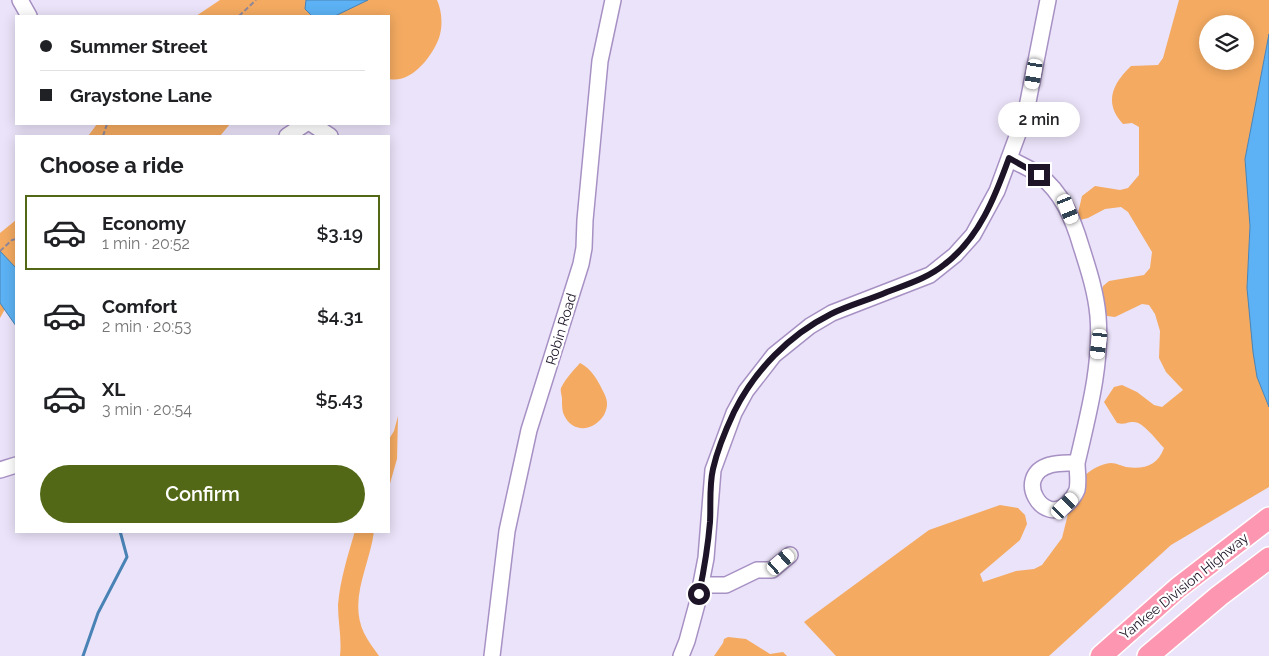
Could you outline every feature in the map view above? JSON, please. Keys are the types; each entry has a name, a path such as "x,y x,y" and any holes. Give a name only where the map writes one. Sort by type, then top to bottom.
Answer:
{"highway":[{"name":"Yankee Division Highway","path":"1101,656 1192,577 1269,518"},
{"path":"1148,656 1218,596 1269,558"}],"street":[{"path":"20,0 28,15"},
{"name":"Robin Road","path":"492,656 507,531 529,430 575,285 584,248 600,61 613,0"},
{"path":"681,656 701,585 710,522 713,470 734,413 746,391 774,355 810,326 832,313 930,275 945,264 973,235 997,192 1026,112 1048,0"},
{"path":"288,135 303,125"},
{"path":"314,125 328,135"},
{"path":"1009,158 1039,175 1057,192 1068,209 1092,282 1098,315 1099,344 1087,423 1077,463"},
{"path":"0,470 15,466"},
{"path":"701,585 726,584 757,570 772,570 790,555"}],"path":[{"path":"240,15 256,0"},
{"path":"0,251 12,240 15,240"}],"shaded area":[{"path":"220,0 437,0 441,14 441,29 436,45 420,68 405,77 390,79 390,15 198,15"},
{"path":"1179,0 1269,0 1269,34 1245,159 1250,226 1247,288 1257,377 1269,407 1269,487 1171,545 1049,656 836,656 804,622 929,530 1000,505 1018,508 1025,515 1027,524 1020,540 980,574 983,582 1016,571 1034,569 1042,565 1062,538 1068,514 1064,498 1084,476 1103,464 1111,463 1133,468 1144,467 1158,459 1161,454 1164,448 1145,428 1137,423 1117,423 1104,402 1114,387 1122,385 1137,392 1154,405 1162,407 1183,390 1166,372 1159,358 1160,331 1155,314 1149,305 1142,304 1115,317 1107,316 1101,311 1099,302 1103,286 1109,281 1144,275 1150,268 1152,252 1128,212 1121,207 1105,209 1080,220 1078,213 1082,196 1095,186 1120,190 1128,188 1139,175 1139,127 1132,123 1123,124 1113,108 1113,94 1119,79 1131,66 1158,65 1163,58"},
{"path":"96,125 229,125 221,135 89,135"},
{"path":"15,221 15,302 5,309 0,318 0,233"},
{"path":"580,363 597,380 607,404 604,415 600,420 584,428 578,428 568,421 562,409 561,388"},
{"path":"398,416 397,459 390,484 390,437 394,431"},
{"path":"354,533 374,533 359,595 358,608 364,633 379,656 340,656 341,643 338,605"},
{"path":"728,637 746,639 770,654 783,652 787,656 714,656 724,639"}],"water":[{"path":"306,0 368,0 337,15 311,15 305,9"},
{"path":"1269,34 1269,407 1257,377 1253,352 1247,288 1250,226 1245,159"},
{"path":"0,251 15,267 15,325 0,303"}],"waterway":[{"path":"83,656 98,613 127,557 121,533"}],"route":[{"path":"699,594 706,558 713,470 734,413 746,391 761,370 791,340 832,313 916,282 945,264 973,235 997,192 1009,158 1039,175"}]}
